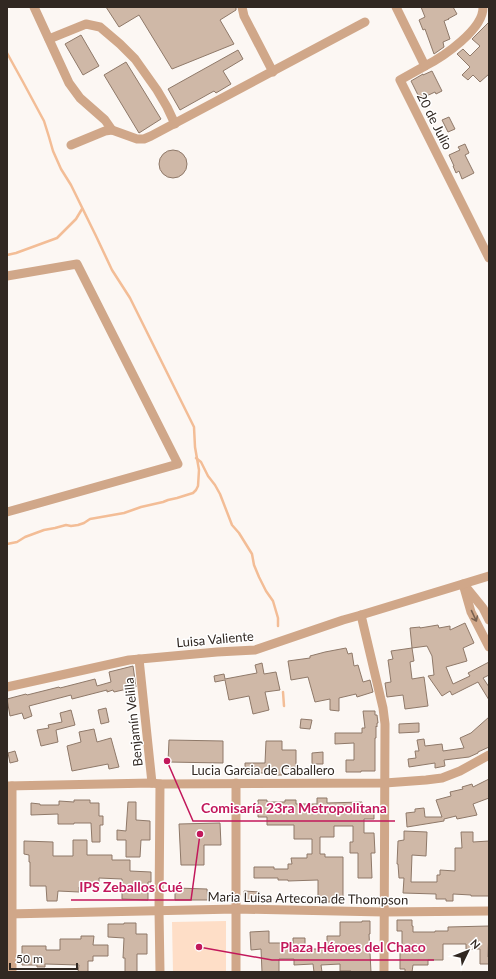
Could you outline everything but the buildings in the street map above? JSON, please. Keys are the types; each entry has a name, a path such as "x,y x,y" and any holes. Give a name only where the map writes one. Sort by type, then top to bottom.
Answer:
{"street":[{"path":"34,7 69,83 80,98 105,120 112,130"},
{"path":"242,7 244,16 273,72"},
{"path":"396,7 425,66 436,61 472,32 485,9"},
{"path":"70,145 105,131 112,130 137,139 144,139 152,136 365,22"},
{"path":"49,39 86,24 100,28 120,44 135,59 164,101 175,124"},
{"name":"20 de Julio","path":"425,66 400,80 485,240 489,258"},
{"path":"7,276 76,264 178,464 7,512"},
{"name":"Luisa Valiente","path":"7,687 129,660 255,650 344,620 489,576"},
{"path":"462,584 483,608 489,620"},
{"path":"462,584 471,612 489,647"},
{"path":"361,615 383,708 385,724 384,972"},
{"name":"Benjamín Velilla","path":"139,659 156,784 160,972"},
{"name":"Lucia Garcia de Caballero","path":"10,786 385,783 442,778 460,771 489,755"},
{"path":"236,783 236,972"},
{"path":"10,786 10,914 12,972"},
{"name":"Maria Luisa Artecona de Thompson","path":"10,914 236,909 384,912 489,911"}],"shaded area":[{"path":"226,921 226,972 173,972 172,922"}],"waterway":[{"path":"7,53 44,121 53,151 61,169 71,185 112,270 130,298 194,427 195,447 199,470 198,486 193,493 124,513 90,519 78,525 66,525 44,530 25,537 17,542 7,544"},
{"path":"7,255 57,238 76,219 82,209"},
{"path":"196,458 201,462 208,476 215,485 232,525 239,533 252,554 254,565 259,577 273,601 278,618 278,626"},
{"path":"283,692 284,706"}],"place":[{"name":"Comisaría 23ra Metropolitana","path":"167,761"},
{"name":"IPS Zeballos Cué","path":"200,834"},
{"name":"Plaza Héroes del Chaco","path":"199,947"}]}
